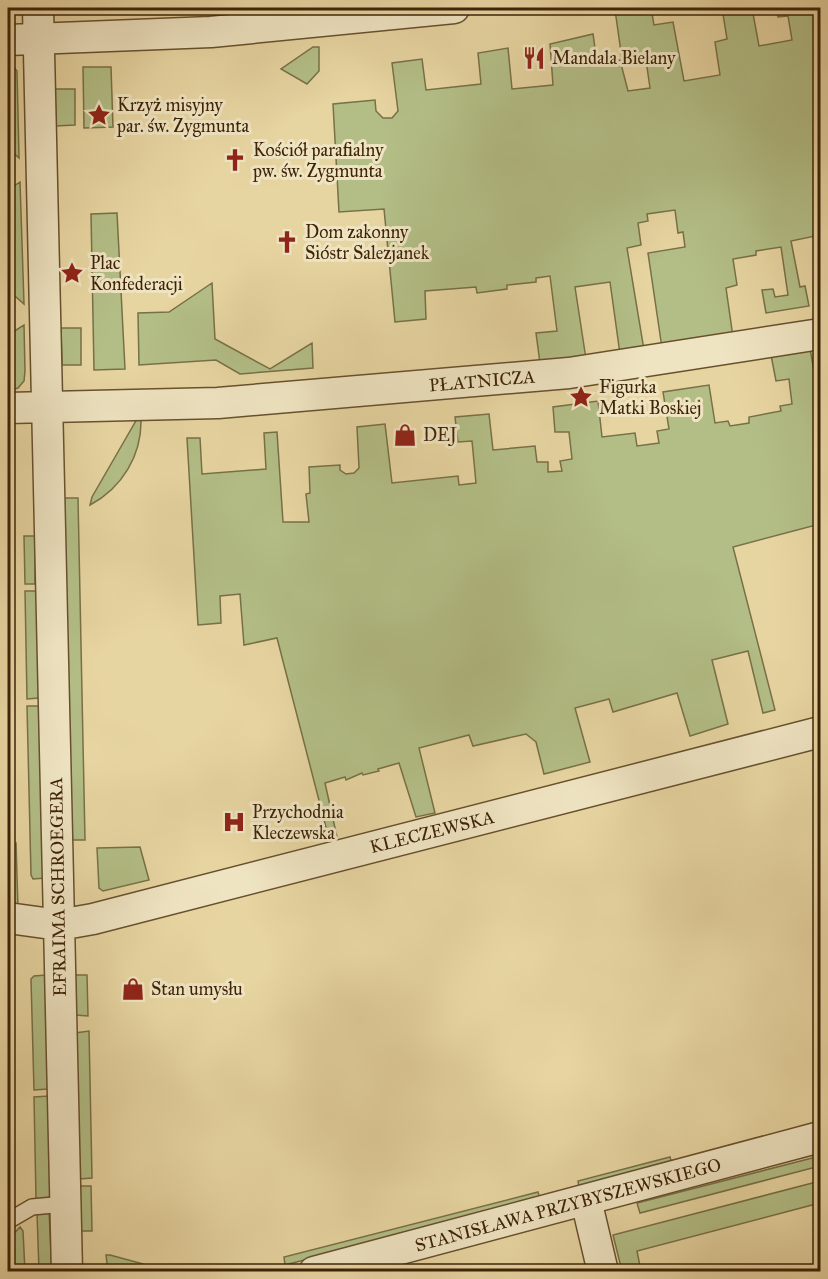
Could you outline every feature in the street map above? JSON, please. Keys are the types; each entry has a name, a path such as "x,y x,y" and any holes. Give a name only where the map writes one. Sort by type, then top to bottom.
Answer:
{"street":[{"path":"8,408 47,409 38,8"},
{"path":"8,40 211,32 454,8"},
{"name":"PŁATNICZA","path":"47,409 218,403 569,373 820,334"},
{"name":"EFRAIMA SCHROEGERA","path":"47,409 67,1272"},
{"name":"KLECZEWSKA","path":"8,918 59,925 163,901 820,732"},
{"name":"STANISŁAWA PRZYBYSZEWSKIEGO","path":"314,1272 820,1137"},
{"path":"586,1200 603,1272"}],"lane":[{"path":"8,1221 32,1207 65,1204"}],"green space":[{"path":"651,8 654,25 673,22 684,81 720,75 715,42 727,39 722,8 752,8 759,46 792,40 788,16 778,17 777,8 820,8 820,235 791,241 800,287 805,286 809,306 766,313 762,290 773,289 775,297 788,295 781,247 756,251 756,255 733,259 737,285 726,288 733,337 662,348 648,253 685,247 683,232 678,233 675,210 647,214 648,221 638,223 641,245 627,248 644,350 620,354 610,282 575,287 586,359 540,363 536,333 557,331 550,276 536,278 536,282 507,285 507,289 477,293 476,287 425,291 426,319 395,322 384,209 339,212 333,104 375,100 376,111 383,118 392,118 398,111 392,63 422,59 426,90 481,84 478,53 508,48 512,89 553,85 550,44 593,34 597,62 620,60 628,91 650,88 645,53 623,56 622,59 615,10"},
{"path":"313,47 319,47 319,71 307,84 281,69"},
{"path":"8,60 17,71 19,158 8,148"},
{"path":"83,67 111,67 113,127 84,128"},
{"path":"55,89 75,89 75,125 56,126"},
{"path":"20,182 24,304 8,290 8,190"},
{"path":"117,213 125,369 94,370 91,214"},
{"path":"212,283 215,339 270,369 312,343 313,368 240,374 216,360 139,365 138,313 169,312"},
{"path":"24,325 24,381 18,388 8,391 8,335"},
{"path":"61,328 81,328 81,365 62,365"},
{"path":"810,348 820,406 820,524 733,547 775,710 763,713 748,651 712,660 728,724 690,736 677,693 613,712 609,699 575,708 590,762 544,774 536,742 526,734 473,746 469,735 419,748 435,813 416,817 399,763 346,780 345,777 325,783 337,837 329,839 277,638 244,645 240,594 220,596 221,623 198,625 187,438 200,438 202,474 266,469 264,433 277,432 283,522 309,522 306,494 310,493 309,467 340,465 340,470 346,474 354,473 359,468 357,427 385,424 392,483 458,476 459,485 476,483 472,441 458,442 455,417 489,414 493,450 535,446 537,462 548,462 548,472 562,471 560,461 572,459 569,432 555,432 553,407 598,401 602,437 635,433 637,446 659,443 657,431 669,429 663,392 709,385 715,423 728,421 730,426 749,423 749,417 781,411 780,406 792,404 789,379 776,381 771,355"},
{"path":"137,419 141,419 138,445 128,469 112,489 90,505 92,497"},
{"path":"64,498 78,498 85,840 71,840"},
{"path":"24,536 35,536 35,584 25,584"},
{"path":"25,591 37,591 39,698 27,699"},
{"path":"27,706 39,706 45,878 33,879 31,875"},
{"path":"8,843 16,843 18,909 8,907"},
{"path":"140,847 149,880 103,891 99,888 97,848"},
{"path":"46,975 48,1089 34,1090 31,979 34,976"},
{"path":"74,975 87,975 88,1016 75,1015"},
{"path":"89,1031 92,1178 79,1179 75,1033"},
{"path":"49,1096 51,1195 48,1198 36,1199 34,1097"},
{"path":"820,1156 820,1166 640,1213 637,1203"},
{"path":"670,1157 672,1164 579,1188 578,1181"},
{"path":"820,1181 820,1221 816,1204 637,1251 641,1271 622,1271 613,1235"},
{"path":"79,1186 91,1186 92,1231 80,1231"},
{"path":"538,1192 540,1199 285,1265 284,1257"},
{"path":"49,1212 52,1271 39,1271 37,1213"},
{"path":"20,1227 23,1231 25,1271 8,1271 8,1240"},
{"path":"106,1255 162,1269 154,1272 108,1271"}],"place":[{"name":"Mandala Bielany","path":"534,58"},
{"name":"Krzyż misyjny par. św. Zygmunta","path":"99,115"},
{"name":"Kościół parafialny pw. św. Zygmunta","path":"235,160"},
{"name":"Dom zakonny Sióstr Salezjanek","path":"287,242"},
{"name":"Plac Konfederacji","path":"72,273"},
{"name":"Figurka Matki Boskiej","path":"581,397"},
{"name":"DEJ","path":"405,435"},
{"name":"Przychodnia Kleczewska","path":"234,822"},
{"name":"Stan umysłu","path":"133,989"}]}
